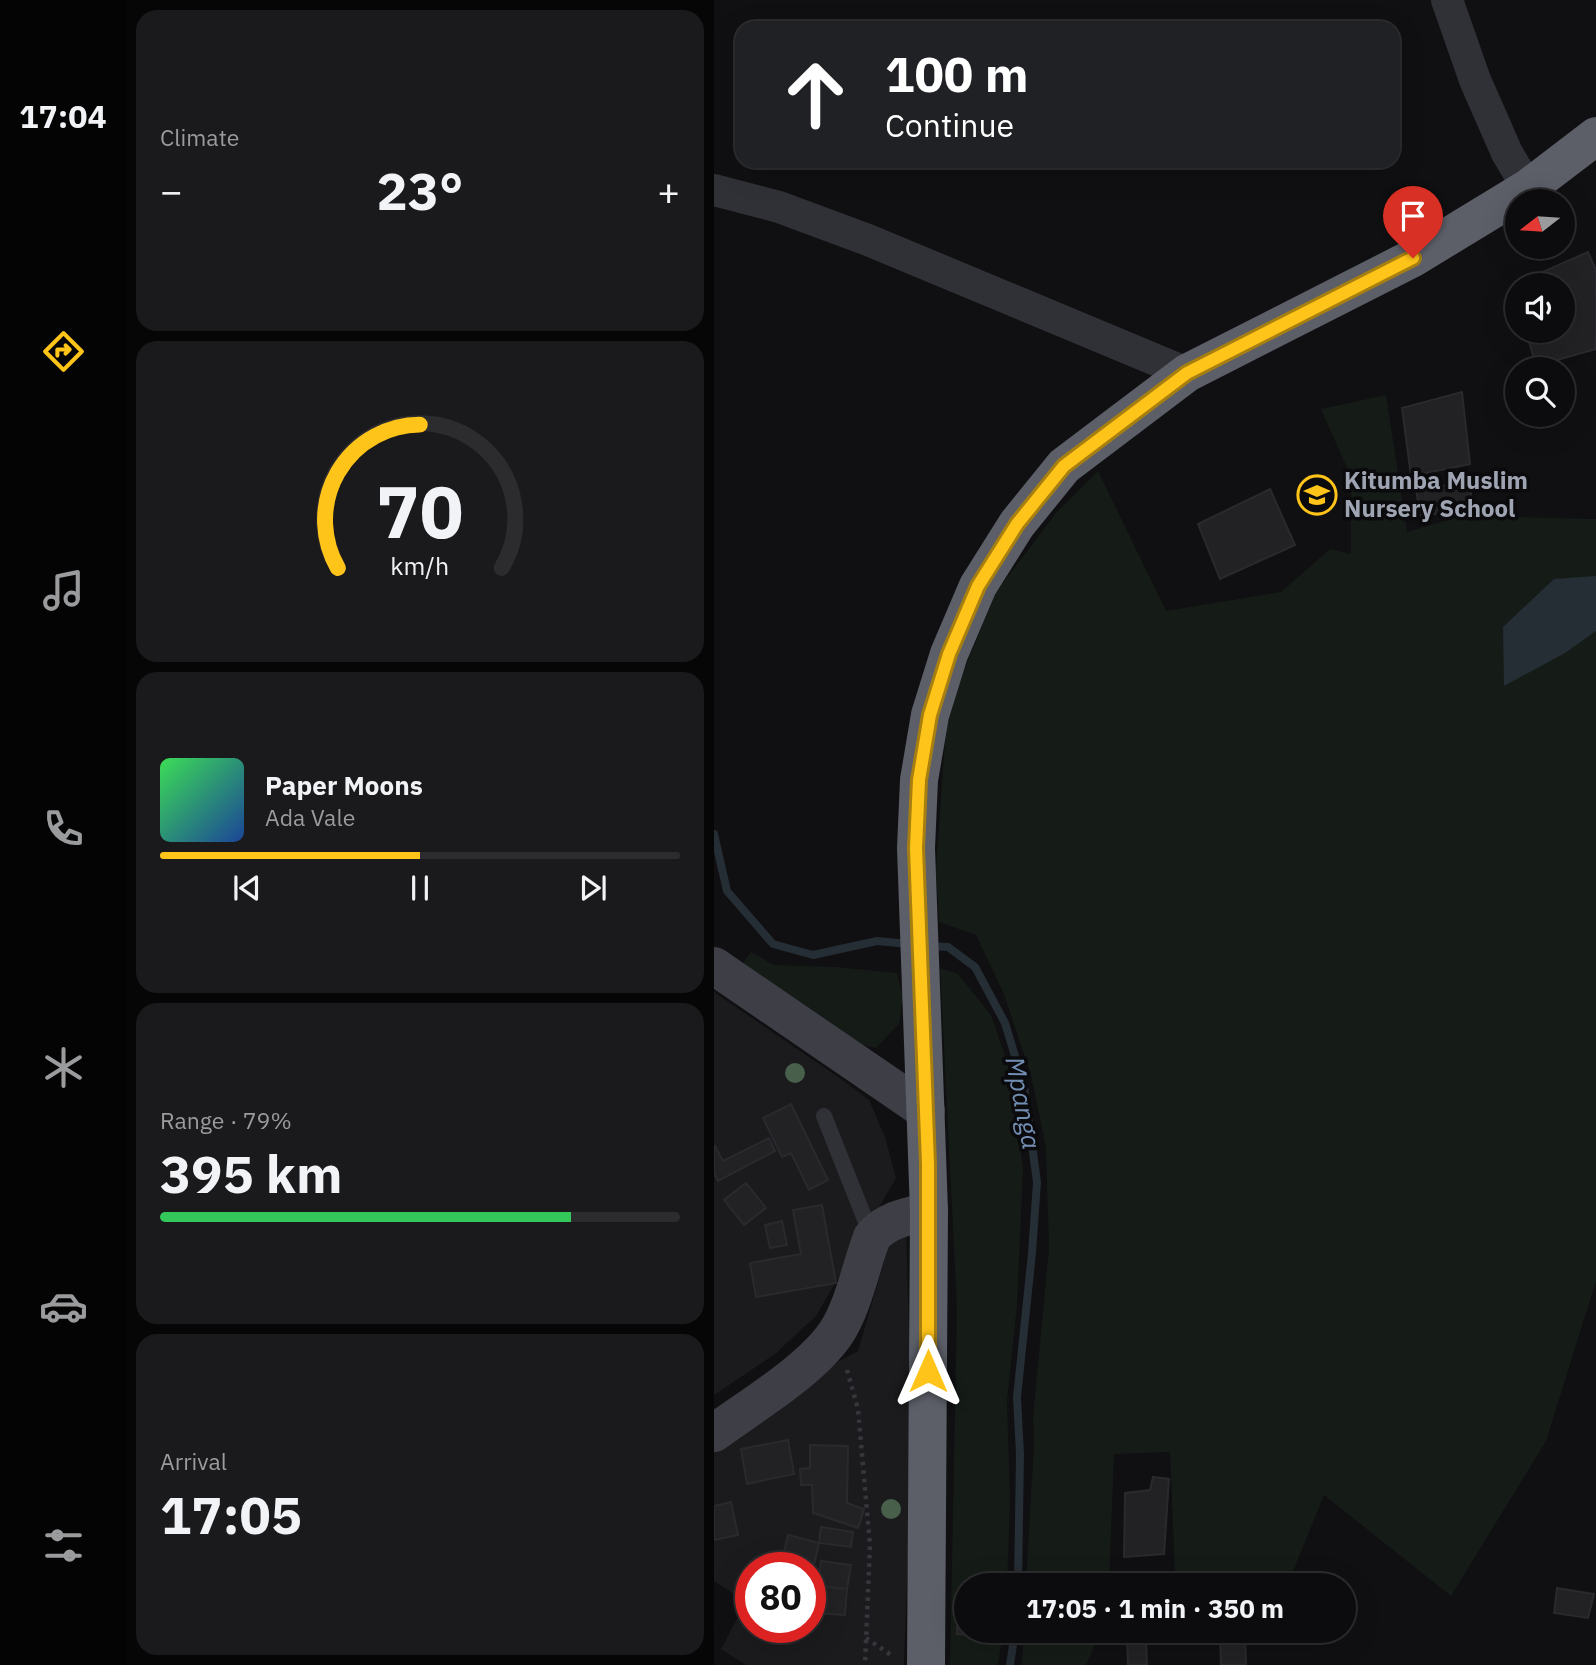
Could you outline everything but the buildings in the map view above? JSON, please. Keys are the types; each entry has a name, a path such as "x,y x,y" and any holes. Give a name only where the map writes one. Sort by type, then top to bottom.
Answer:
{"highway":[{"path":"911,1662 929,1212 916,848 919,780 930,715 949,654 978,586 1017,524 1064,466 1187,373 1413,258 1528,188 1596,136"}],"main road":[{"path":"714,966 926,1111"},
{"path":"714,1433 814,1359 837,1332 872,1237 885,1224 929,1212"}],"street":[{"path":"1447,0 1475,80 1507,153 1528,188"},
{"path":"714,190 779,207 868,240 1187,373"}],"lane":[{"path":"824,1116 872,1237"}],"path":[{"path":"837,1332 858,1409 870,1545 865,1665"},
{"path":"866,1638 911,1662"}],"shaded area":[{"path":"1386,395 1407,532 1454,518 1479,516 1596,519 1596,1281 1546,1441 1451,1596 1324,1495 1292,1573 1175,1573 1170,1452 1114,1454 1109,1573 1027,1573 1033,1417 1049,1249 1046,1147 1031,1075 1004,994 976,935 939,922 936,870 947,712 996,592 1056,513 1098,471 1166,611 1281,592 1330,549 1351,554 1351,477 1321,409"},
{"path":"1596,576 1596,631 1565,653 1504,686 1503,627 1554,579"},
{"path":"751,952 774,965 897,973 903,997 899,1024 876,1048 854,1043 738,970"},
{"path":"940,968 958,974 991,1015 1012,1076 1023,1169 1017,1305 1007,1401 1010,1501 1007,1573 954,1573 954,1643 1001,1643 998,1665 950,1665 957,1309"},
{"path":"714,992 869,1100 885,1137 896,1178 816,1316 775,1354 714,1395"},
{"path":"906,1223 912,1453 904,1665 746,1665 721,1649 735,1623 735,1643 826,1643 826,1552 735,1552 735,1595 714,1581 714,1435 807,1378 858,1351 895,1224"},
{"path":"1023,1643 1096,1643 1086,1665 1022,1665"}],"waterway":[{"name":"Mpanga","path":"714,834 727,891 773,944 813,955 877,941 909,944"},
{"name":"Mpanga","path":"929,946 948,947 975,967 1005,1023 1024,1086 1037,1182 1017,1397 1020,1454 1018,1573"},
{"name":"Mpanga","path":"1010,1665 1013,1643"}],"place":[{"name":"Kitumba Muslim Nursery School","path":"1317,495"}],"route":[{"path":"928,1371 928,1164 916,848 919,780 930,715 949,654 978,586 1017,524 1064,466 1187,373 1413,258"}]}
